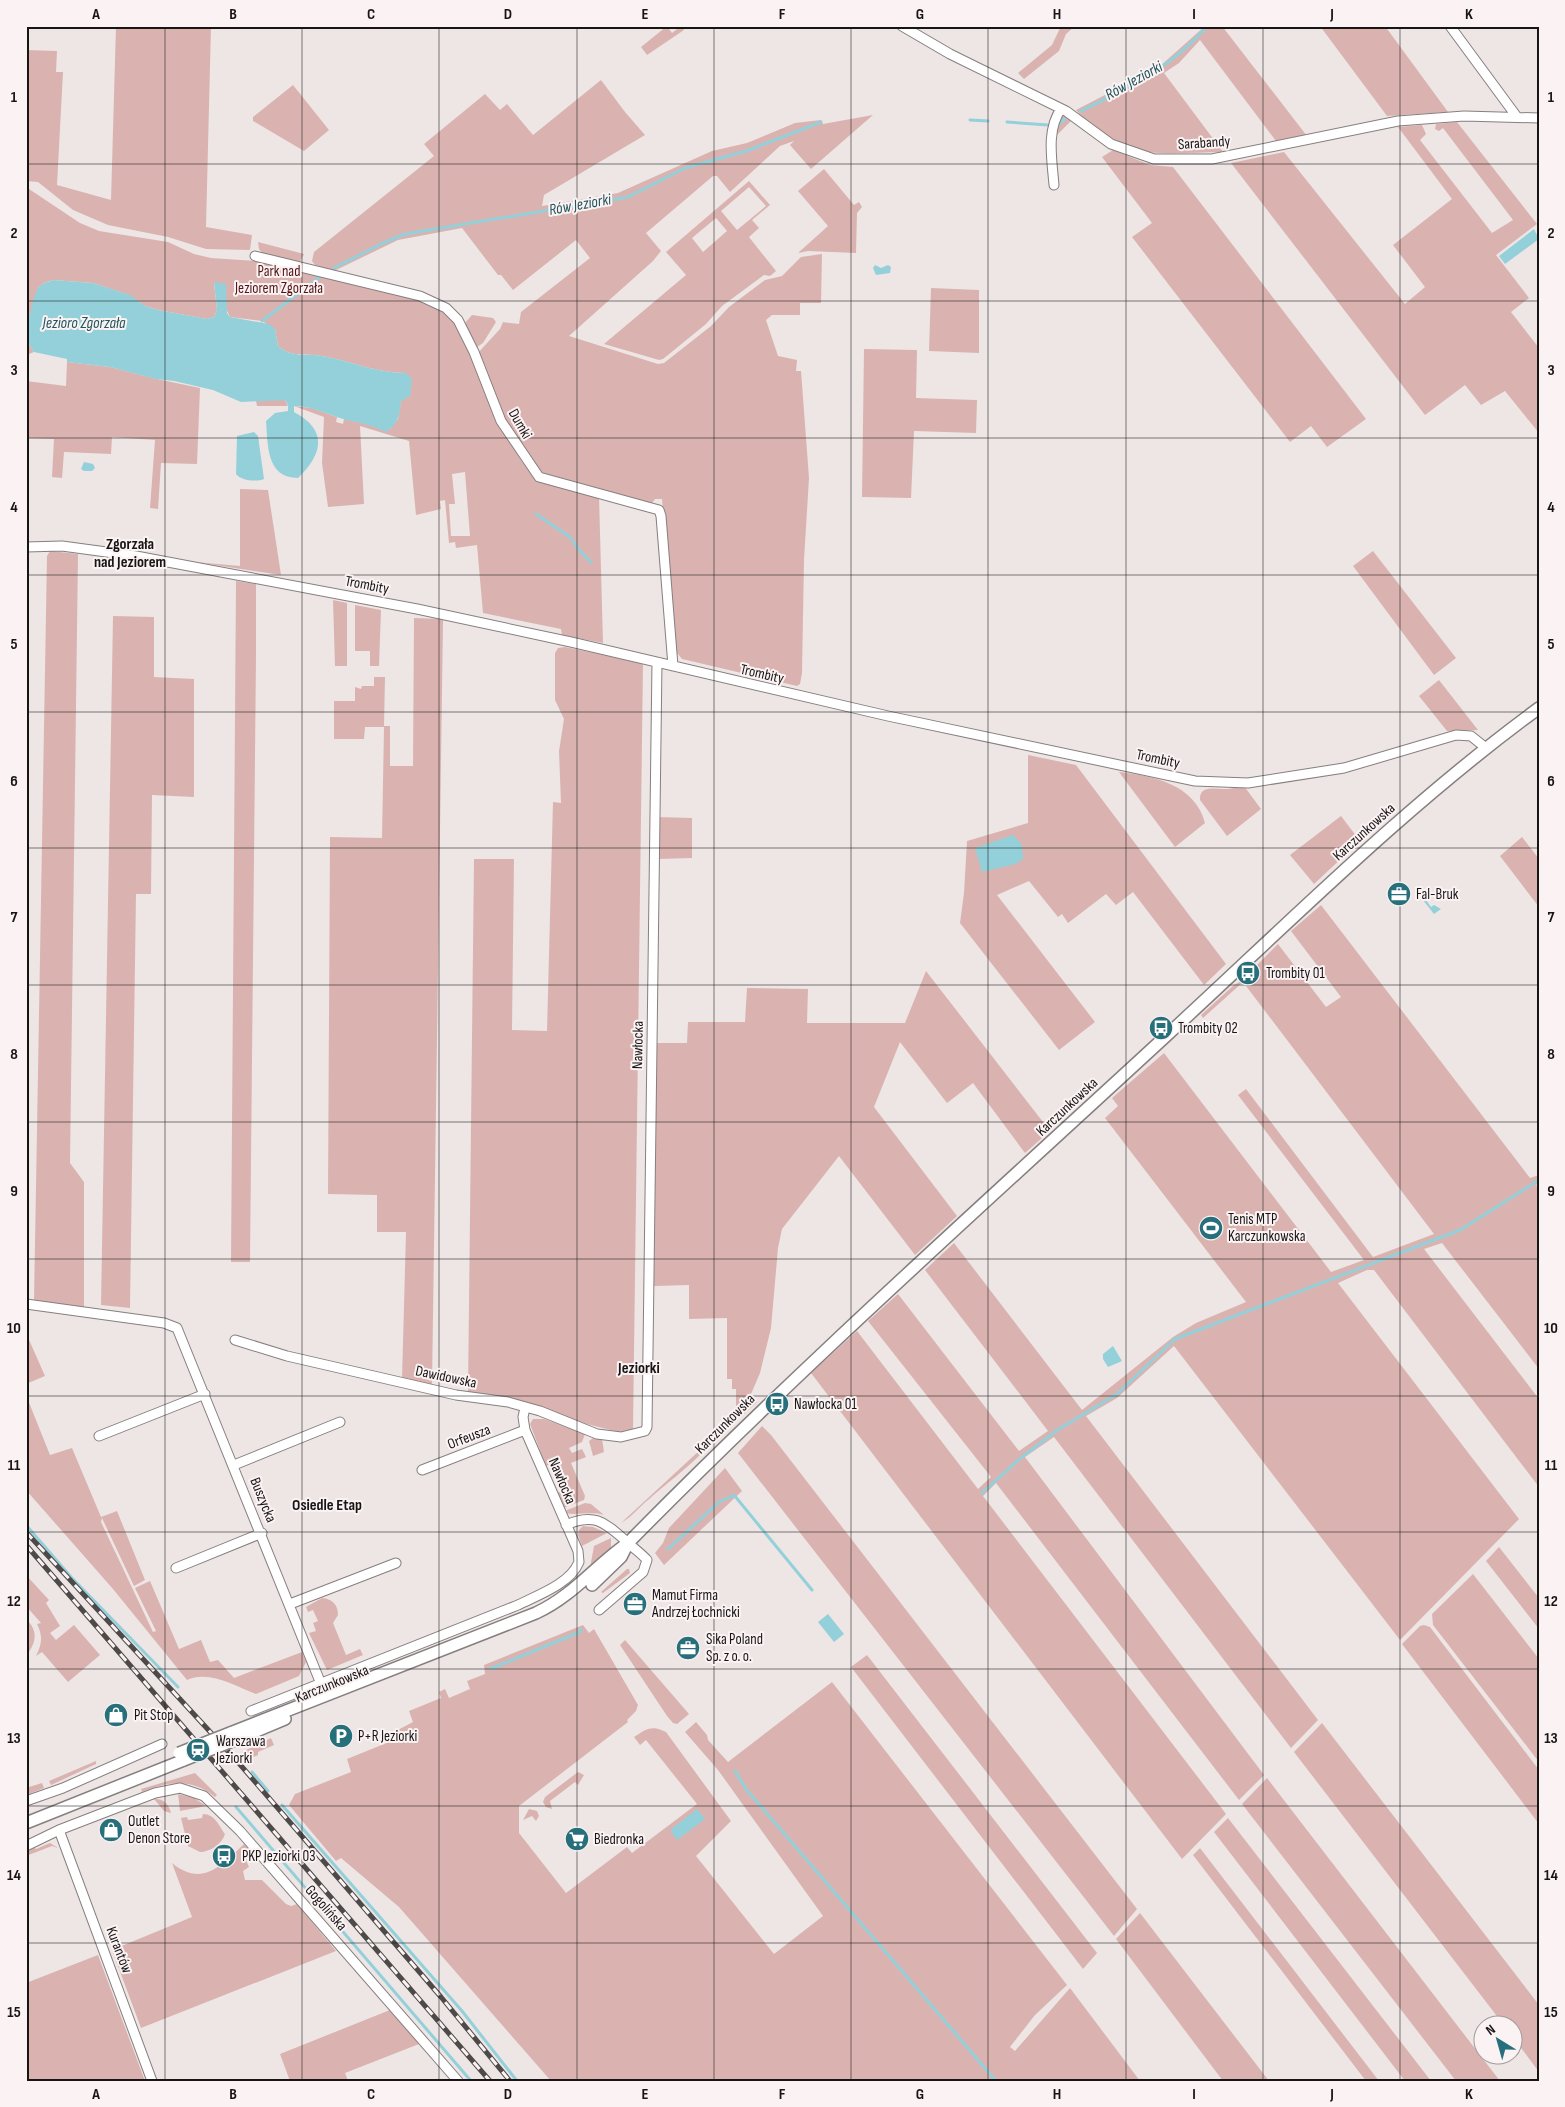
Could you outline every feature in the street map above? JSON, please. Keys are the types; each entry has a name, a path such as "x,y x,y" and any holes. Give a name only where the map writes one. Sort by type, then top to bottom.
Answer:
{"street":[{"name":"Sarabandy","path":"902,26 958,58 1061,109 1111,144 1154,159 1212,159 1398,121 1464,116 1539,118"},
{"path":"1450,26 1517,117"},
{"path":"1054,185 1051,146 1054,119 1061,109"},
{"name":"Dumki","path":"255,256 420,296 446,308 458,320 474,352 501,422 538,477 658,510 661,516 673,666"},
{"name":"Trombity","path":"26,547 62,546 150,559 417,609 657,662 904,720 1195,781 1248,783 1344,768 1456,735 1471,736 1486,748"},
{"name":"Nawłocka","path":"648,1427 657,662"},
{"name":"Karczunkowska","path":"26,1823 232,1736 544,1609 571,1592 614,1553 628,1543 774,1397 1358,858 1486,748 1539,708"},
{"name":"Buszycka","path":"26,1304 164,1323 177,1328 262,1533 321,1684"},
{"name":"Dawidowska","path":"235,1340 287,1356 456,1396 500,1400 611,1436 639,1434 648,1427"},
{"path":"99,1436 205,1394"},
{"name":"Nawłocka","path":"524,1408 525,1430 566,1525 580,1520 595,1520 607,1524 647,1560 647,1566 643,1572 599,1610"},
{"path":"234,1465 340,1422"},
{"name":"Orfeusza","path":"422,1470 525,1430"},
{"name":"Karczunkowska","path":"252,1712 546,1592 570,1575 579,1562 578,1550 566,1525"},
{"path":"176,1568 262,1533"},
{"path":"290,1604 396,1562"},
{"path":"26,1801 63,1788 162,1744"},
{"name":"Karczunkowska","path":"26,1815 182,1757"},
{"name":"Gogolińska","path":"60,1830 154,1793 172,1788 187,1789 200,1794 220,1810 458,2081"},
{"path":"26,1846 60,1830"},
{"name":"Kurantów","path":"60,1830 152,2081"}],"green space":[{"path":"116,26 211,26 206,227 252,235 250,250 206,249 168,237 108,225 73,210 38,182 26,181 26,50 57,51 56,72 63,72 57,185 111,200"},
{"path":"667,26 672,33 681,26 684,30 647,55 641,47"},
{"path":"1061,26 1075,26 1066,34 1059,51 1024,79 1018,73 1052,45"},
{"path":"1205,26 1222,26 1307,136 1276,141 1200,40 1179,63 1164,73 1223,152 1167,153 1140,150 1130,147 1100,131 1076,110 1159,67"},
{"path":"1320,26 1385,26 1448,112 1387,116"},
{"path":"601,80 645,135 544,195 542,206 618,193 712,151 747,143 795,123 821,120 823,124 873,115 811,169 790,145 794,141 780,146 730,192 717,176 713,176 646,233 661,251 653,261 569,336 658,364 664,363 711,326 729,307 765,280 782,276 801,257 822,254 821,303 800,303 800,315 772,315 766,320 778,356 797,360 796,371 801,371 809,478 804,560 802,673 800,684 797,686 682,659 674,649 662,499 655,499 652,503 540,472 502,418 477,354 500,329 503,322 519,324 521,312 590,258 576,240 513,290 501,275 498,275 462,228 398,240 334,271 315,265 312,261 314,252 434,156 424,144 485,94 500,110 507,104 533,135"},
{"path":"293,85 329,130 304,151 253,121 253,117"},
{"path":"1062,114 1072,120 1056,136 1056,120"},
{"path":"1457,122 1537,224 1496,255 1529,298 1511,312 1539,348 1539,433 1505,391 1481,405 1465,385 1425,415 1231,163 1284,152 1405,304 1425,287 1393,245 1452,199 1398,127 1422,125 1426,134 1420,140 1492,233 1513,220 1443,128 1439,131 1435,129 1436,124"},
{"path":"1113,150 1150,165 1173,167 1366,419 1327,447 1311,426 1290,442 1132,237 1152,223 1102,157"},
{"path":"824,169 854,205 859,202 862,207 857,213 856,253 808,251 798,253 828,226 798,191"},
{"path":"749,181 770,205 752,220 759,228 749,237 776,271 770,276 764,275 722,306 706,324 663,359 659,360 604,344 686,275 666,252","holes":["749,187 766,206 737,230 721,211","716,218 727,231 703,252 692,238"]},
{"name":"Park nad Jeziorem Zgorzała","path":"26,187 80,223 99,231 168,242 194,254 211,258 257,261 419,298 449,314 459,328 505,431 526,467 536,478 548,483 599,496 603,643 562,635 561,629 483,613 477,545 456,548 455,542 449,543 445,500 440,501 441,509 416,515 409,441 360,426 364,504 328,507 322,463 324,417 294,406 312,408 337,417 336,422 343,424 344,419 390,429 398,419 401,401 405,398 406,373 384,371 333,358 283,350 278,346 275,329 262,321 230,317 214,283 217,310 214,317 207,319 145,306 129,295 93,283 53,280 44,283 38,288 27,341 34,352 29,354 26,380","holes":["465,472 470,536 451,536 449,504 455,504 452,474"]},
{"path":"258,242 304,254 300,262 262,253"},
{"path":"931,288 979,290 979,353 929,351"},
{"path":"472,315 493,318 496,322 483,343 477,347 464,324"},
{"path":"864,349 917,350 916,398 977,400 976,433 914,431 911,498 862,497"},
{"path":"67,362 110,367 200,388 197,464 161,463 158,509 150,508 155,440 112,437 111,454 64,452 62,478 52,477 54,439 26,438 26,381 66,386"},
{"path":"269,399 285,400 288,406 257,406 256,401"},
{"path":"240,489 268,490 281,575 195,562 240,566"},
{"path":"50,551 78,554 70,1163 84,1182 84,1308 34,1301 47,556"},
{"path":"1373,551 1456,658 1434,675 1353,566"},
{"path":"236,581 256,584 250,1262 231,1262"},
{"path":"333,600 347,603 347,666 335,666"},
{"path":"355,605 381,610 379,666 370,666 370,651 355,651"},
{"path":"113,616 154,617 154,677 194,679 194,797 152,795 151,894 136,894 130,1308 101,1305"},
{"path":"414,618 443,619 432,1385 402,1379 406,1232 377,1232 377,1195 328,1194 330,837 382,838 384,727 365,727 364,739 334,739 334,701 355,701 355,687 361,689 362,686 374,686 374,677 385,677 384,726 390,726 390,766 413,766"},
{"path":"565,647 643,663 633,1430 618,1432 468,1393 474,859 514,859 512,1030 547,1031 553,802 561,803 559,751 564,719 555,700 555,653 558,648"},
{"path":"1439,680 1478,730 1447,731 1419,696"},
{"path":"1028,755 1076,765 1226,964 1204,985 1133,892 1116,905 1106,894 1068,923 1062,914 1058,917 1029,881 997,895 1095,1022 1059,1050 960,923 967,841 1028,823"},
{"path":"1119,772 1145,776 1171,784 1192,799 1200,810 1205,823 1175,847"},
{"path":"1244,786 1261,809 1227,836 1200,800 1201,795 1203,791 1210,788 1228,789"},
{"path":"1341,816 1360,841 1314,884 1290,855"},
{"path":"657,817 692,818 692,858 658,859"},
{"path":"1522,837 1539,859 1539,907 1500,856"},
{"path":"1321,905 1530,1178 1539,1175 1539,1183 1536,1185 1539,1189 1539,1369 1442,1243 1424,1249 1539,1399 1539,1487 1374,1270 1367,1270 1338,1283 1519,1519 1400,1640 1174,1346 1117,1398 1086,1416 1318,1720 1291,1748 1054,1437 1025,1457 1264,1775 1239,1800 996,1483 983,1496 1226,1814 1182,1859 811,1373 857,1331 978,1489 991,1477 868,1321 898,1294 1019,1451 1048,1431 925,1270 954,1243 1082,1410 1173,1337 1196,1323 1246,1302 1105,1118 1118,1106 1112,1098 1164,1053 1331,1272 1364,1260 1238,1095 1246,1089 1373,1257 1434,1234 1243,982 1203,1018 1201,1015 1234,985 1252,975 1257,965 1278,944 1326,1007 1341,997 1291,931"},
{"path":"926,971 1050,1131 1025,1153 973,1083 947,1103 900,1042 874,1107 957,1216 915,1255 839,1156 782,1229 778,1248 771,1328 760,1373 751,1394 757,1402 740,1418 736,1417 736,1389 732,1389 732,1379 727,1379 727,1318 689,1319 689,1285 654,1286 656,1043 687,1043 688,1022 745,1022 747,988 808,989 807,1023 905,1023"},
{"path":"26,1333 45,1376 26,1384"},
{"path":"26,1395 50,1455 72,1448 101,1517 117,1511 145,1580 134,1586 102,1518 101,1522 153,1632 156,1631 135,1588 150,1581 179,1649 201,1640 210,1662 218,1660 234,1678 302,1652 306,1662 299,1676 256,1694 231,1683 213,1678 195,1677 187,1680 113,1589 26,1490"},
{"path":"533,1419 544,1419 585,1434 582,1442 569,1448 572,1453 582,1449 586,1457 571,1463 585,1496 584,1500 563,1508 557,1493 566,1489 555,1462 546,1466 530,1424"},
{"path":"726,1426 728,1430 707,1449 704,1446"},
{"path":"762,1426 771,1435 1137,1909 1114,1936 738,1453"},
{"path":"596,1436 602,1439 604,1452 593,1456 589,1441"},
{"path":"700,1450 702,1453 696,1459 621,1523"},
{"path":"725,1468 742,1491 664,1565 655,1553 663,1543 669,1528"},
{"path":"585,1503 591,1504 604,1515 566,1513 567,1510"},
{"path":"583,1526 593,1527 607,1533 582,1546 578,1535 579,1530"},
{"path":"611,1538 611,1548 590,1568 594,1546"},
{"path":"1499,1547 1539,1598 1539,1629 1486,1561"},
{"path":"629,1569 630,1573 603,1593 601,1592"},
{"path":"1473,1574 1539,1659 1539,1762 1433,1625 1432,1614"},
{"path":"26,1575 49,1600 46,1603 60,1626 50,1633 56,1640 74,1625 100,1655 68,1682 42,1652 36,1656 41,1640 37,1624 41,1623 26,1606"},
{"path":"322,1598 332,1601 337,1608 338,1615 333,1623 346,1655 360,1649 363,1655 327,1670 309,1633 316,1631 313,1623 318,1621 313,1610 308,1612 306,1607"},
{"path":"28,1621 35,1634 32,1647 26,1656"},
{"path":"583,1625 589,1633 594,1629 638,1705 636,1711 627,1720 628,1722 519,1806 519,1833 566,1893 627,1847 632,1853 697,1804 646,1740 640,1745 634,1737 654,1728 666,1732 731,1821 696,1856 774,1954 823,1916 718,1770 685,1732 696,1722 707,1735 708,1740 728,1762 832,1682 1067,1985 1035,2015 1010,2047 1015,2051 1070,1988 1140,2081 551,2081 399,1907 341,1858 336,1861 289,1805 295,1794 351,1772 347,1759 394,1740 392,1733 413,1722 409,1711 441,1698 439,1692 445,1689 449,1698 470,1689 467,1681 485,1674 484,1665"},
{"path":"1420,1626 1430,1627 1539,1770 1539,1824 1402,1644"},
{"path":"625,1640 689,1714 677,1724 673,1723 667,1716 620,1645"},
{"path":"867,1655 1097,1953 1083,1969 851,1667"},
{"path":"1322,1723 1539,2005 1539,2072 1522,2049 1522,2014 1495,2014 1294,1752"},
{"path":"271,1738 274,1745 258,1752 258,1755 249,1759 242,1752"},
{"path":"96,1761 96,1764 51,1785 49,1781"},
{"path":"578,1772 584,1775 578,1785 575,1782 550,1801 552,1809 546,1807 543,1802 545,1797"},
{"path":"195,1773 217,1795 215,1797 198,1787 180,1783 161,1785 142,1792 141,1789"},
{"path":"1267,1778 1472,2045 1472,2064 1487,2064 1500,2081 1456,2081 1242,1804"},
{"path":"42,1783 44,1788 26,1795 26,1788"},
{"path":"178,1794 194,1798 206,1806 180,1811"},
{"path":"154,1799 165,1802 171,1813 164,1811"},
{"path":"529,1809 537,1811 539,1816 536,1821 532,1816 523,1820"},
{"path":"203,1814 214,1818 225,1834 215,1847 208,1851 200,1852 188,1846 181,1818 187,1817 188,1820 202,1818"},
{"path":"1228,1818 1431,2081 1405,2081 1214,1832"},
{"path":"50,1843 58,1848 52,1846 26,1856 26,1851"},
{"path":"244,1844 252,1853 246,1860 249,1867 243,1871 245,1880 262,1880 286,1904 291,1906 297,1904 336,1951 141,2028 112,1950 192,1917 172,1863 193,1874 202,1874 219,1866"},
{"path":"1200,1848 1379,2081 1366,2081 1193,1855"},
{"path":"1140,1913 1269,2081 1223,2081 1116,1939"},
{"path":"98,1955 145,2081 26,2081 26,1983"},
{"path":"390,2010 419,2044 345,2073 348,2081 290,2081 280,2054"}],"water":[{"path":"1534,229 1539,239 1505,264 1499,256"},
{"path":"875,265 881,268 888,265 891,267 890,273 876,275 873,268"},
{"name":"Jezioro Zgorzała","path":"53,280 93,283 130,295 145,306 207,319 214,317 217,310 214,282 226,284 227,313 230,317 269,324 275,329 278,346 283,350 293,354 316,355 384,371 406,373 412,379 410,396 401,401 396,423 385,432 370,425 343,419 313,409 294,406 294,412 305,419 317,434 318,443 313,460 306,469 298,478 288,477 274,466 267,440 266,421 275,413 288,411 288,405 285,400 241,402 213,390 156,379 110,367 67,362 67,359 34,352 27,341 32,305 39,287"},
{"path":"254,432 258,436 264,479 249,480 236,474 237,436"},
{"path":"84,462 93,464 95,468 92,471 84,471 81,469"},
{"path":"1013,835 1022,845 1023,859 1016,864 982,872 975,848"},
{"path":"1421,893 1431,907 1434,905 1441,909 1434,914 1419,895"},
{"path":"1113,1346 1122,1361 1108,1367 1103,1359 1103,1354"},
{"path":"828,1614 844,1634 834,1642 818,1622"},
{"path":"697,1809 705,1819 677,1840 670,1830"}],"waterway":[{"name":"Rów Jeziorki","path":"1081,111 1132,85 1164,65 1194,40 1207,26"},
{"name":"Rów Jeziorki","path":"1057,125 1065,119"},
{"path":"970,120 988,121"},
{"name":"Rów Jeziorki","path":"334,268 405,234 628,197 685,168 746,151 821,122"},
{"name":"Rów Jeziorki","path":"1007,122 1048,125"},
{"name":"Rów Jeziorki","path":"262,321 321,276"},
{"name":"Rów Jeziorki","path":"26,317 31,317"},
{"path":"536,514 570,537 591,562"},
{"path":"982,1493 1022,1457 1056,1431 1117,1394 1175,1339 1460,1230 1539,1180"},
{"path":"668,1549 719,1502 734,1495 812,1590"},
{"path":"26,1525 71,1577 178,1687"},
{"path":"490,1669 580,1632 581,1629"},
{"path":"735,1771 746,1789 996,2081"},
{"path":"252,1772 268,1791"},
{"path":"282,1805 462,2011 517,2081"},
{"path":"236,1807 471,2081"}],"railway":[{"path":"26,1532 237,1761 441,1997 510,2081"},
{"path":"26,1545 490,2081"}],"place":[{"name":"Fal-Bruk","path":"1399,894"},
{"name":"Trombity 01","path":"1248,973"},
{"name":"Trombity 02","path":"1161,1028"},
{"name":"Tenis MTP Karczunkowska","path":"1211,1228"},
{"name":"Nawłocka 01","path":"777,1404"},
{"name":"Mamut Firma Andrzej Łochnicki","path":"635,1604"},
{"name":"Sika Poland Sp. z o. o.","path":"688,1648"},
{"name":"Pit Stop","path":"116,1715"},
{"name":"P+R Jeziorki","path":"341,1736"},
{"name":"Warszawa Jeziorki","path":"198,1750"},
{"name":"Outlet Denon Store","path":"111,1830"},
{"name":"Biedronka","path":"577,1839"},
{"name":"PKP Jeziorki 03","path":"224,1856"}],"district":[{"name":"Zgorzała nad Jeziorem","path":"130,553"},
{"name":"Jeziorki","path":"639,1368"},
{"name":"Osiedle Etap","path":"327,1505"}]}
